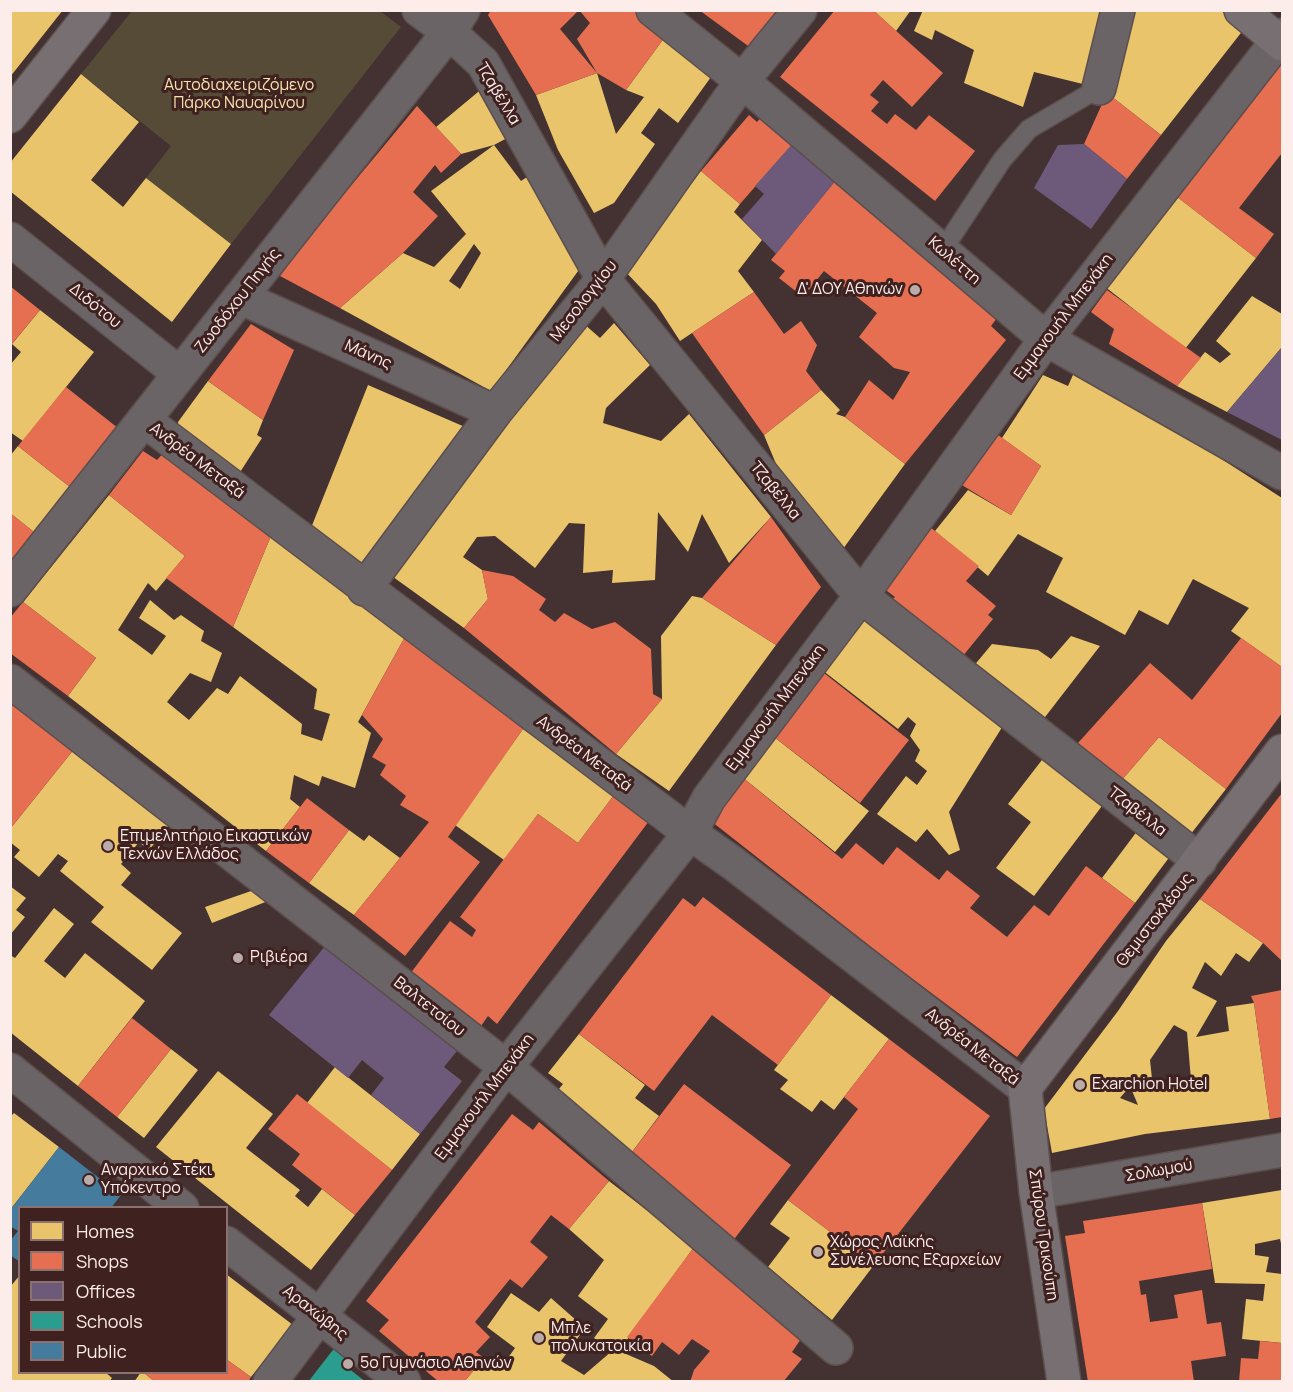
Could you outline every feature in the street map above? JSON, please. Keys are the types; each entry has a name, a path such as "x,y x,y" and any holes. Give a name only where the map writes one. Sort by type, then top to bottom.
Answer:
{"street":[{"path":"10,116 94,10"},
{"name":"Τζαβέλλα","path":"419,10 456,21 483,63 603,279 861,596 1200,861"},
{"name":"Κωλέττη","path":"653,10 742,81 1046,339 1282,472"},
{"name":"Μεσολογγίου","path":"364,589 495,412 603,279 742,81 800,10"},
{"path":"1099,88 1118,10"},
{"path":"1241,10 1281,40"},
{"name":"Ζωοδόχου Πηγής","path":"10,590 456,21"},
{"name":"Εμμανουήλ Μπενάκη","path":"270,1382 506,1067 690,833 709,798 861,596 1046,339 1281,40"},
{"name":"Διδότου","path":"10,239 180,374"},
{"name":"Μάνης","path":"240,297 495,412"},
{"name":"Ανδρέα Μεταξά","path":"144,420 364,589 734,864 1025,1088"},
{"name":"Βαλτετσίου","path":"10,681 506,1067 836,1348"},
{"name":"Θεμιστοκλέους","path":"1025,1088 1282,751"},
{"path":"10,1070 180,1206"},
{"name":"Σπύρου Τρικούπη","path":"1025,1088 1036,1192 1064,1382"},
{"name":"Σολωμού","path":"1036,1192 1282,1150"},
{"name":"Αραχώβης","path":"228,1245 404,1382"}],"lane":[{"path":"942,250 1002,160 1029,129 1099,88"}],"green space":[{"name":"Αυτοδιαχειριζόμενο Πάρκο Ναυαρίνου","path":"132,11 380,11 401,27 231,244 146,178 171,146 81,74"}],"building: Homes":[{"path":"10,10 63,10 10,77"},
{"path":"873,10 911,10 896,31"},
{"path":"923,10 1114,10 1095,87 1034,72 1023,107 964,83 974,50 935,30 932,40 914,31"},
{"path":"1127,10 1220,10 1244,29 1161,135 1107,93"},
{"path":"670,30 716,70 678,123 659,108 641,133 655,144 614,203 594,213 558,150 536,95 597,73 616,134 644,97 626,90"},
{"path":"81,74 139,122 91,180 123,207 146,178 231,244 172,322 10,191 10,163"},
{"path":"484,87 511,136 494,145 461,154 436,127"},
{"path":"494,145 521,181 530,175 581,267 491,391 340,308 403,253 434,267 466,234 431,191","holes":["474,244 481,253 460,289 449,281"]},
{"path":"701,171 740,204 734,212 762,240 738,271 754,292 680,341 656,304 624,270"},
{"path":"1176,196 1256,258 1185,349 1104,286"},
{"path":"1252,296 1282,314 1282,347 1227,412 1177,386 1205,352 1220,363 1231,354 1216,341"},
{"path":"40,310 94,352 23,441 10,432 10,365 21,352 12,344"},
{"path":"583,323 600,338 614,323 650,365 606,408 603,423 661,441 689,414 771,517 729,563 702,514 688,552 658,512 655,580 612,583 613,570 583,573 585,524 569,523 535,568 495,536 477,537 463,557 482,570 488,599 464,628 389,574"},
{"path":"1077,366 1282,498 1282,667 1231,631 1249,608 1193,579 1168,625 1139,610 1125,635 1046,592 1063,558 1018,534 988,576 935,531 968,490 1011,515 1041,466 1002,438 1043,375 1068,386"},
{"path":"208,381 263,420 257,435 262,438 235,480 179,433 178,422"},
{"path":"368,385 465,427 355,571 309,533"},
{"path":"821,390 840,410 836,414 845,417 905,464 840,553 779,471 764,435"},
{"path":"18,446 75,491 39,536 10,513 10,456"},
{"path":"109,495 185,556 156,591 148,583 118,630 152,655 166,636 139,618 150,600 174,620 181,615 204,631 201,641 222,653 211,682 190,673 167,702 189,720 217,688 228,694 240,676 302,724 301,734 322,741 330,714 314,709 317,689 233,627 271,536 406,635 358,722 371,733 355,788 322,776 319,786 294,775 290,799 300,807 266,851 68,696 96,658 23,602"},
{"path":"692,596 702,598 776,645 669,791 616,754 662,699 661,636"},
{"path":"859,609 1006,721 949,812 960,850 949,855 927,829 916,842 877,814 906,776 917,785 927,771 915,761 920,750 910,736 916,724 908,717 898,729 817,666"},
{"path":"1071,636 1100,646 1042,721 972,668 992,644 1038,650 1051,659"},
{"path":"523,729 614,795 578,843 538,814 504,860 455,825"},
{"path":"774,737 869,811 835,852 742,777"},
{"path":"1159,737 1226,789 1190,835 1121,781"},
{"path":"75,748 170,824 149,850 139,842 121,864 131,873 121,885 182,933 152,970 91,922 104,907 60,871 68,861 58,854 39,877 14,857 20,850 10,842 10,829"},
{"path":"1045,756 1105,802 1034,896 996,868 1031,822 1008,804"},
{"path":"349,830 364,841 369,835 400,858 354,915 309,883"},
{"path":"1138,830 1171,855 1135,903 1102,878"},
{"path":"10,886 26,898 16,910 25,917 10,935"},
{"path":"254,890 268,901 212,923 205,907"},
{"path":"1200,899 1263,943 1249,962 1236,953 1221,976 1205,962 1192,988 1217,1001 1196,1037 1229,1031 1226,1007 1254,1003 1270,1119 1145,1134 1052,1153 1044,1109 1118,1011 1166,941","holes":["1174,1025 1187,1032 1191,1080 1153,1088 1150,1060","1130,1086 1138,1105 1120,1098"]},
{"path":"54,908 74,924 44,961 65,978 85,953 145,1001 78,1086 10,1032 10,955 15,958"},
{"path":"831,995 889,1039 834,1110 821,1100 812,1112 780,1089 788,1080 774,1070"},
{"path":"579,1034 645,1085 635,1098 659,1116 626,1160 549,1101 563,1084 548,1073"},
{"path":"171,1049 198,1070 144,1138 117,1117"},
{"path":"335,1067 420,1134 392,1170 307,1103"},
{"path":"218,1071 273,1114 246,1148 300,1190 295,1196 308,1207 322,1189 355,1215 311,1270 156,1147"},
{"path":"14,1113 59,1147 10,1210 10,1117"},
{"path":"609,1181 694,1247 619,1351 654,1366 674,1382 464,1382 484,1358 500,1369 515,1348 487,1327 511,1293 539,1312 551,1298 585,1328 561,1361 584,1375 612,1351 594,1338 608,1319 578,1296 604,1260 569,1229"},
{"path":"1282,1190 1282,1248 1280,1239 1255,1244 1255,1255 1269,1257 1266,1272 1282,1274 1282,1343 1242,1339 1246,1299 1263,1301 1265,1284 1215,1283 1202,1203"},
{"name":"Χώρος Λαϊκής Συνέλευσης Εξαρχείων","path":"788,1200 874,1265 832,1320 768,1267 790,1238 770,1224"},
{"path":"228,1276 293,1325 251,1377 228,1360"},
{"path":"18,1277 18,1374 107,1374 112,1378 109,1382 10,1382 10,1287"},
{"path":"140,1374 145,1374 155,1382 134,1382"}],"building: Shops":[{"path":"491,10 579,10 560,29 597,73 536,95 488,15"},
{"path":"579,10 646,10 670,30 626,90 597,73 577,39 590,23"},
{"path":"699,10 788,10 755,51"},
{"path":"835,10 873,10 943,73 912,107 883,80 870,95 879,102 871,111 887,124 895,114 916,130 929,115 975,151 935,201 780,77"},
{"path":"1280,62 1282,64 1282,153 1239,208 1274,234 1256,258 1176,196"},
{"path":"1107,93 1161,135 1127,179 1084,144"},
{"path":"417,106 461,154 441,173 435,165 413,192 438,216 403,253 340,308 280,276 301,246"},
{"path":"765,113 796,140 740,204 701,171 749,115 757,122"},
{"name":"Δ' ΔΟΥ Αθηνών","path":"840,175 1004,309 991,326 1006,340 905,464 845,417 869,380 893,400 910,372 894,368 859,337 877,313 824,271 803,297 779,278 785,271 771,260"},
{"path":"10,286 40,310 10,346"},
{"path":"1107,290 1201,358 1177,386 1109,344 1114,329 1091,312"},
{"path":"754,292 784,334 801,321 817,345 806,371 821,390 764,435 692,333"},
{"path":"251,324 294,350 263,420 208,381"},
{"path":"66,387 123,432 75,491 18,446"},
{"path":"994,432 1041,466 1011,515 957,482"},
{"path":"167,449 271,536 233,627 166,578 185,556 109,495 143,451 157,460"},
{"path":"10,513 39,536 10,571"},
{"path":"771,517 821,587 776,645 702,598"},
{"path":"925,523 979,566 966,581 996,606 988,615 993,619 958,662 887,605 895,597 879,585"},
{"path":"482,570 513,576 546,599 539,610 555,622 564,613 592,629 615,622 651,649 653,694 662,699 616,754 464,628 488,599"},
{"path":"23,602 96,658 68,696 10,653 10,618"},
{"path":"406,635 523,729 448,837 480,862 405,956 354,915 429,822 400,805 406,796 380,775 386,765 372,757 383,739 362,715"},
{"path":"1241,638 1282,667 1282,713 1226,789 1159,737 1121,781 1078,743 1150,663 1192,700"},
{"path":"824,673 909,740 860,803 774,737"},
{"path":"10,697 75,748 10,829"},
{"path":"742,777 842,859 856,843 883,865 897,847 939,880 947,870 980,896 970,908 1007,937 1034,905 1049,916 1086,866 1135,903 1017,1057 898,968 702,814"},
{"path":"1282,793 1282,961 1263,943 1200,899"},
{"path":"614,795 649,821 497,1024 488,1016 481,1026 410,974 450,921 472,937 476,930 460,917 538,814 578,843"},
{"path":"307,798 349,830 309,883 266,851"},
{"path":"703,897 831,995 778,1065 712,1015 654,1091 579,1034 683,898 695,907"},
{"path":"1282,990 1282,1117 1270,1119 1254,1003 1251,996"},
{"path":"132,1018 171,1049 117,1117 78,1086"},
{"path":"889,1039 990,1116 874,1265 788,1200 858,1109 844,1097"},
{"path":"684,1084 791,1165 732,1242 626,1160"},
{"path":"297,1094 392,1170 355,1215 292,1165 300,1154 268,1129"},
{"path":"512,1114 533,1130 539,1122 609,1181 569,1229 551,1215 530,1242 548,1257 522,1288 510,1279 475,1322 490,1337 476,1352 484,1358 464,1382 439,1382 379,1331 389,1320 366,1301"},
{"path":"1202,1203 1212,1269 1139,1281 1141,1295 1146,1294 1150,1322 1178,1318 1174,1295 1202,1290 1207,1324 1221,1322 1226,1356 1191,1361 1194,1382 1088,1382 1065,1236 1085,1233 1083,1221"},
{"path":"694,1247 803,1336 792,1352 802,1359 783,1382 690,1382 694,1370 710,1351 692,1339 679,1355 662,1342 652,1356 627,1337"},
{"path":"1260,1341 1282,1343 1282,1382 1239,1382 1241,1358 1258,1359"},
{"path":"228,1360 251,1377 248,1382 155,1382 145,1374 228,1374"}],"building: Offices":[{"path":"796,140 840,175 776,254 742,219 764,194 755,186"},
{"path":"1084,144 1127,179 1091,229 1034,188 1058,145"},
{"path":"1282,347 1282,440 1227,412"},
{"path":"325,946 457,1051 444,1067 462,1081 420,1134 371,1095 384,1078 362,1060 348,1078 269,1015"}],"building: Schools":[{"path":"336,1346 354,1360 348,1368 366,1382 308,1382"}],"building: Public":[{"path":"59,1147 121,1195 113,1206 18,1206 18,1231 10,1226 10,1210"},
{"path":"18,1231 18,1261 10,1255 10,1241"}],"place":[{"name":"Δ' ΔΟΥ Αθηνών","path":"915,290"},
{"name":"Επιμελητήριο Εικαστικών Τεχνών Ελλάδος","path":"108,846"},
{"name":"Ριβιέρα","path":"238,958"},
{"name":"Exarchion Hotel","path":"1080,1085"},
{"name":"Αναρχικό Στέκι Υπόκεντρο","path":"89,1180"},
{"name":"Χώρος Λαϊκής Συνέλευσης Εξαρχείων","path":"818,1252"},
{"name":"Μπλε πολυκατοικία","path":"539,1338"},
{"name":"5ο Γυμνάσιο Αθηνών","path":"348,1364"}]}
